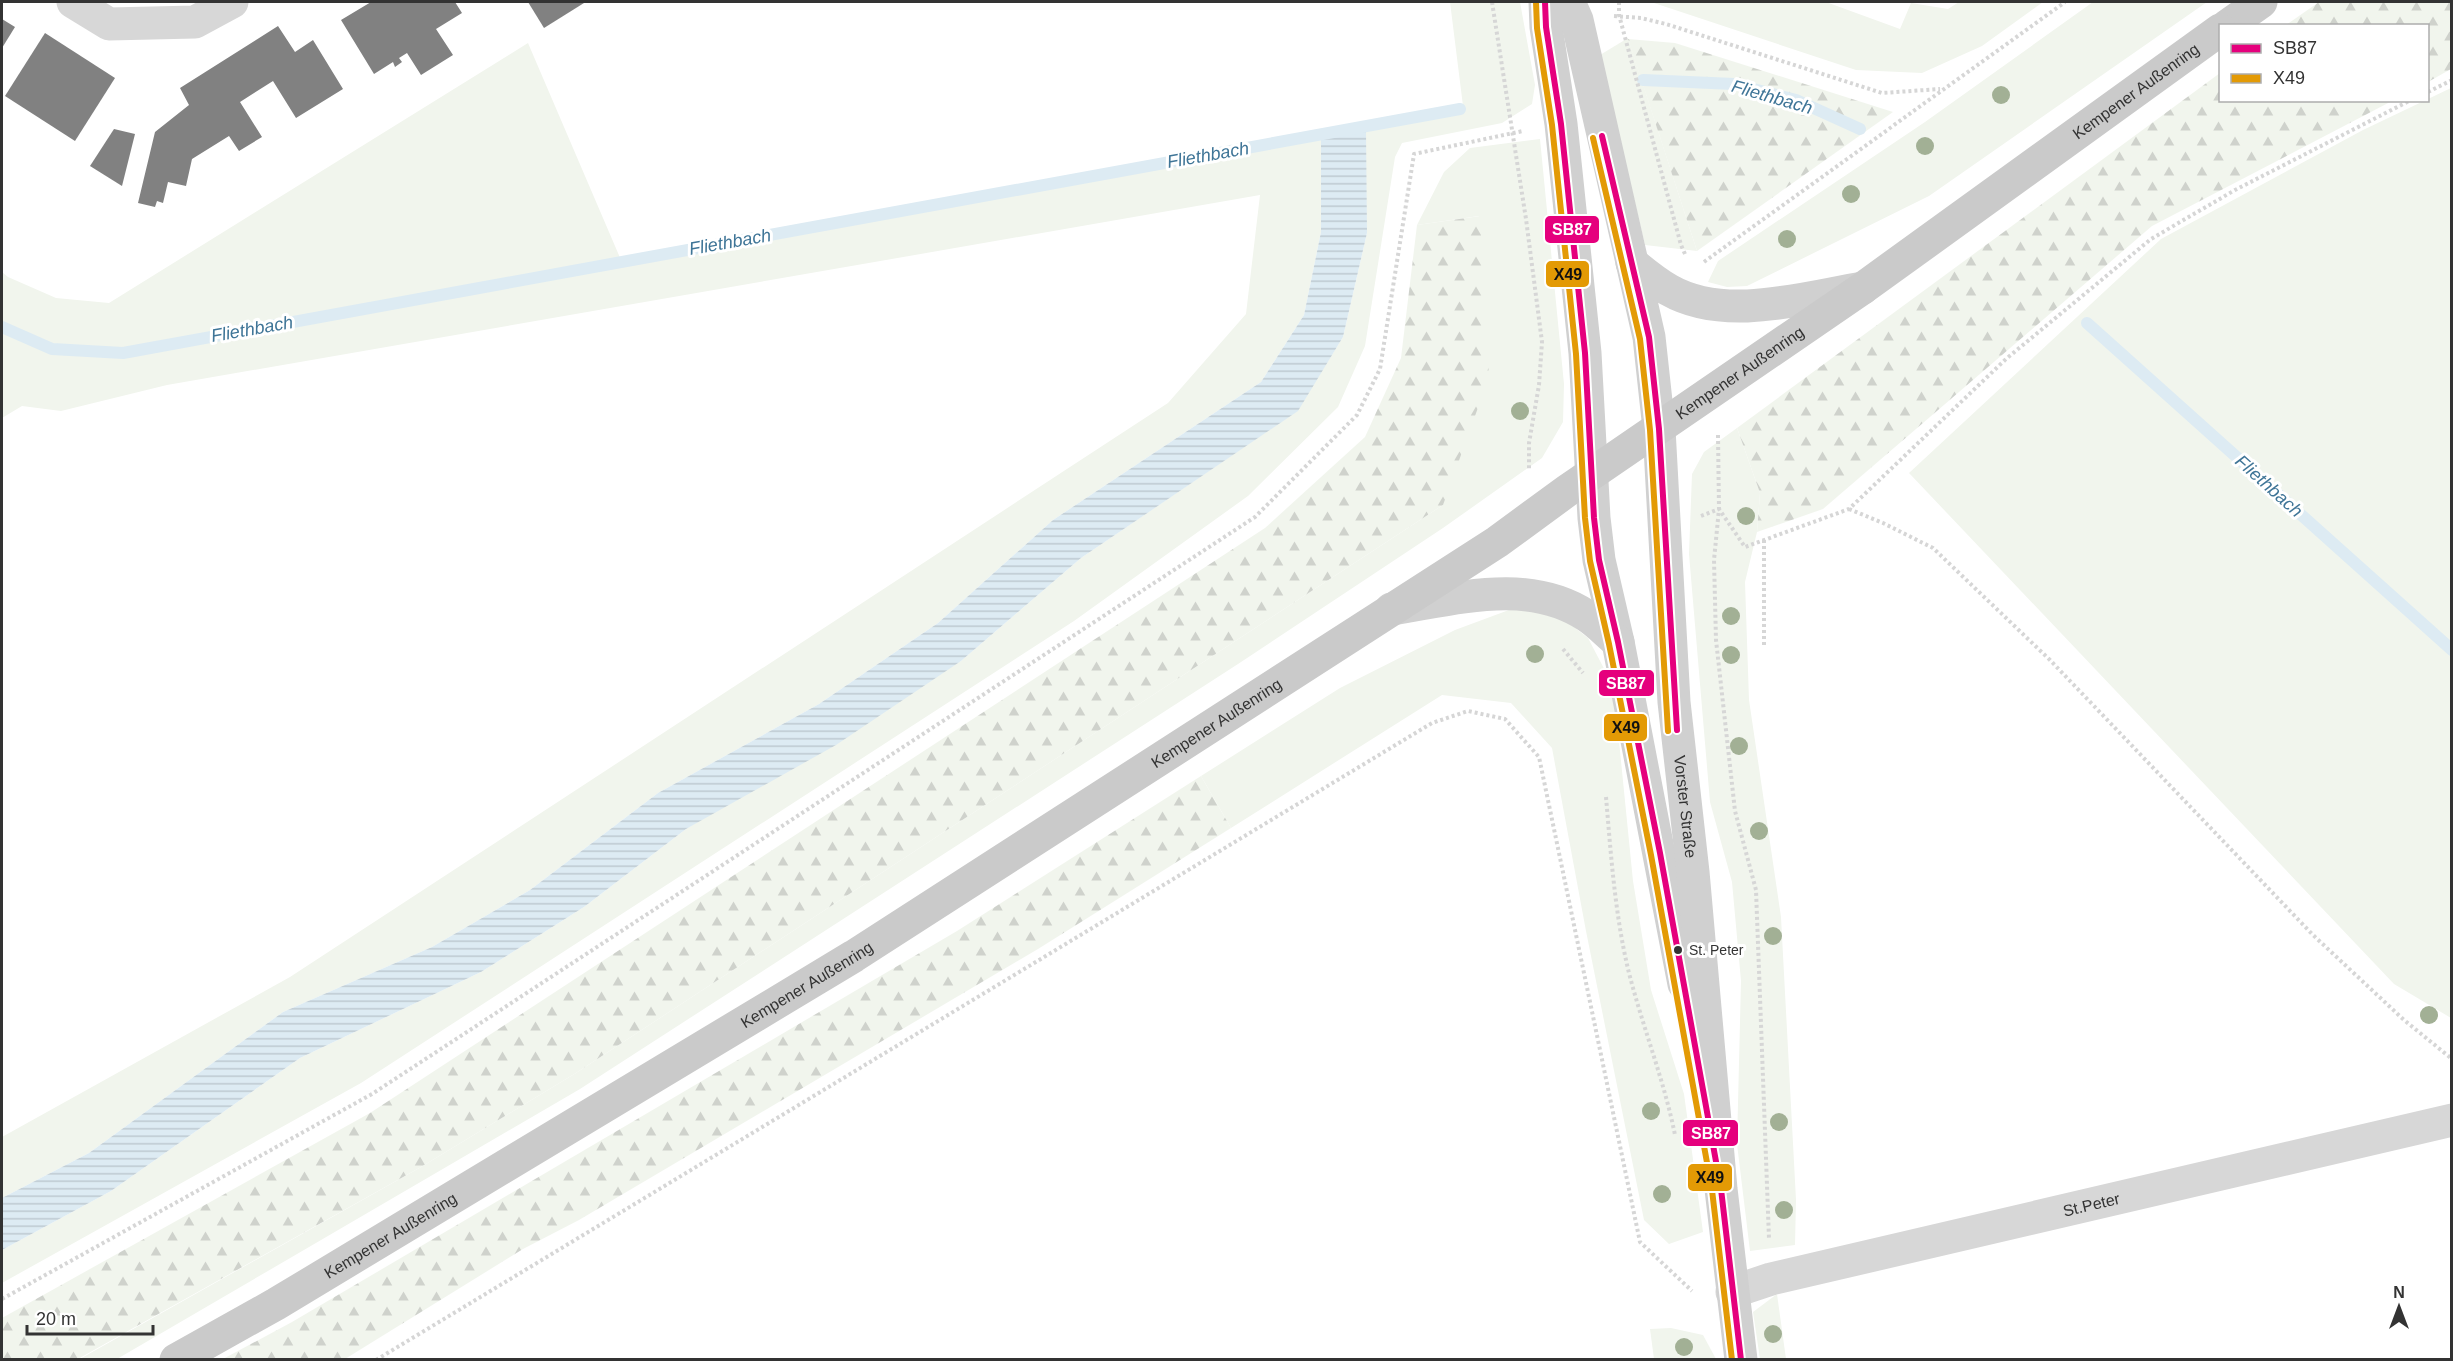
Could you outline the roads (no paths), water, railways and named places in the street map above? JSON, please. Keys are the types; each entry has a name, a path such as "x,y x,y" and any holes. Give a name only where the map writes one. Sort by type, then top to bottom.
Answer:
{"main road":[{"name":"Vorster Straße","path":"1545,2 1546,27 1561,124 1585,353 1599,560 1618,642 1660,852 1721,1189"},
{"path":"2230,24 2261,2"},
{"name":"Vorster Straße","path":"1573,11 1649,337 1659,429 1674,702 1693,872 1721,1189 1741,1359"},
{"name":"Kempener Außenring","path":"176,1359 276,1304 854,956 1497,542 1863,288 2219,31"},
{"path":"1632,263 1671,291 1693,300 1726,307 1758,305 1863,288"},
{"path":"1391,609 1480,595 1535,594 1557,601 1587,616 1618,642"}],"street":[{"path":"73,2 109,24 195,22 232,2"},
{"name":"St.Peter","path":"1732,1292 1771,1279 2451,1120"}],"waterway":[{"name":"Fliethbach","path":"1643,80 1734,84 1796,100 1860,129"},
{"name":"Fliethbach","path":"2,327 52,349 123,353 1460,109"},
{"name":"Fliethbach","path":"2087,323 2452,650"}],"place":[{"name":"St. Peter","path":"1678,950"}]}
